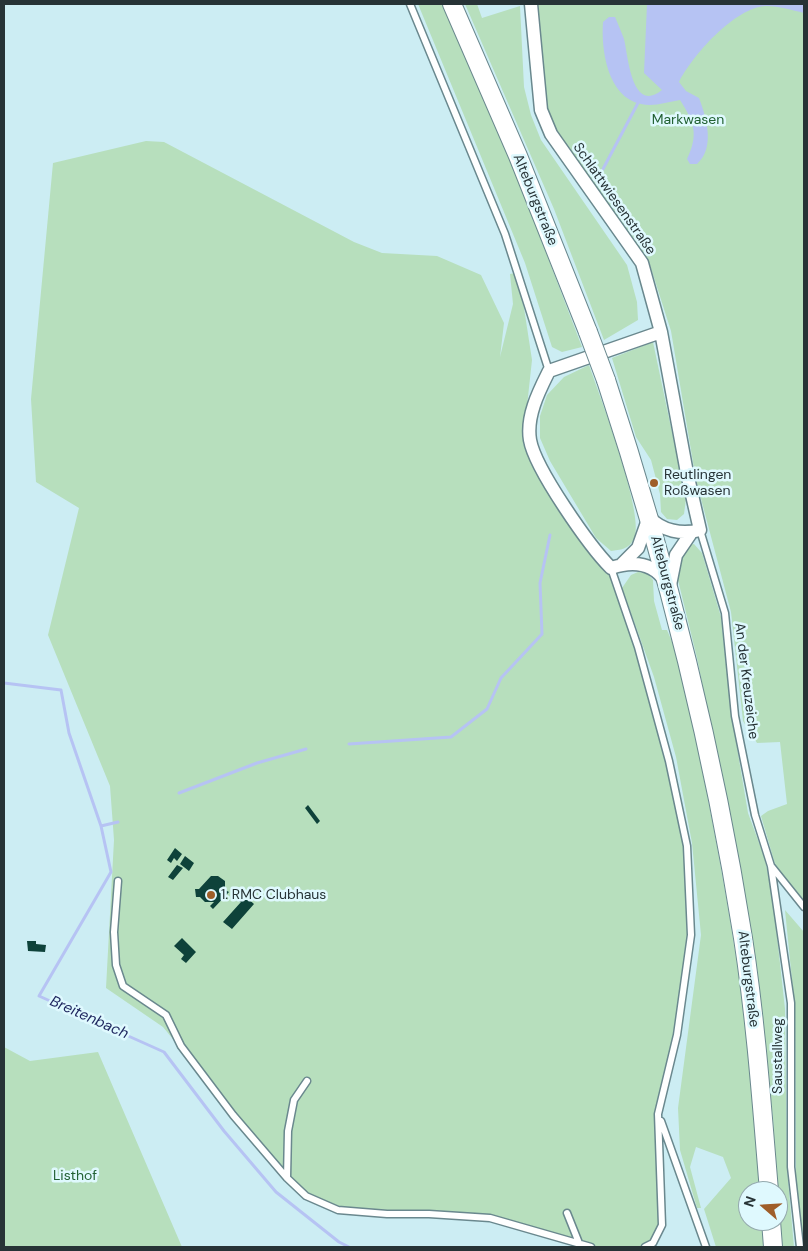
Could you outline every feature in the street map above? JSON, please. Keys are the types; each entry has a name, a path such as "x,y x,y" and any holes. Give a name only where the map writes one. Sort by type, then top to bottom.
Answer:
{"main road":[{"name":"Alteburgstraße","path":"452,4 518,156 606,380 649,517 669,589 702,719 735,888 749,978 768,1181"},
{"path":"772,1231 773,1247"}],"street":[{"name":"Schlattwiesenstraße","path":"531,4 540,110 551,134 642,263 661,332 696,531"},
{"path":"661,332 549,371 539,391 531,416 530,440 542,469 595,552 617,566 651,567 662,576 669,589"},
{"path":"617,566 638,548 649,517 665,529 696,531"},
{"path":"669,589 676,555 696,531"}],"lane":[{"path":"410,4 505,234 549,371"},
{"name":"An der Kreuzeiche","path":"696,531 725,613 735,716 755,815 771,866"},
{"path":"617,566 669,761 687,846 691,935 677,1035 658,1114 662,1225 653,1243 645,1247"},
{"path":"771,866 804,907"},
{"name":"Saustallweg","path":"771,866 791,1002 791,1167 800,1247"},
{"path":"118,882 114,940 116,965 123,986 166,1015 181,1046 233,1115 287,1178 306,1196 338,1210 490,1218 592,1247"},
{"path":"287,1178 288,1132 294,1100 307,1081"},
{"path":"658,1114 706,1247"},
{"path":"567,1213 579,1244"}],"green space":[{"path":"418,4 442,4 510,158 582,347 562,352 552,347 525,263"},
{"path":"465,4 477,4 482,18 520,6 524,87 531,115 541,140 627,265 637,302 638,320 604,340 554,209"},
{"name":"Markwasen","path":"537,4 804,4 804,904 775,864 761,816 768,811 787,804 780,742 757,743 743,721 731,612 696,480 671,331 649,262 556,132 545,110"},
{"path":"146,141 164,142 354,242 382,253 437,256 481,275 504,323 500,357 513,304 510,274 515,273 524,308 532,360 523,443 532,465 561,512 611,568 638,647 687,846 691,935 677,1035 658,1114 662,1225 653,1243 645,1247 591,1247 490,1218 338,1210 306,1196 287,1178 163,1027 106,988 114,840 110,786 48,635 79,508 36,482 31,399 53,163"},
{"path":"653,342 686,499 684,514 677,520 667,519 661,512 660,494 651,460 636,437 612,358"},
{"path":"589,365 628,482 636,526 632,542 627,547 614,551 611,551 596,538 550,461 540,438 540,416 547,395 564,377"},
{"path":"694,544 702,553 721,617 731,712 748,813 765,859 773,900 785,1009 787,1169 794,1247 780,1247 779,1231 788,1231 788,1181 776,1181 773,1118 746,902 697,658 678,580 677,566 687,545"},
{"path":"638,572 647,573 653,580 654,601 662,630 667,630 679,658 706,790 741,989 750,1056 760,1181 738,1181 738,1231 763,1231 764,1247 716,1247 704,1209 731,1178 723,1157 696,1147 690,1167 701,1208 697,1208 680,1150 678,1108 701,935 692,843 676,757 654,677 622,588 631,575"},
{"path":"785,910 804,932 804,1247 796,1183 795,1010"},
{"name":"Listhof","path":"4,1047 30,1061 98,1052 182,1247 4,1247"}],"water":[{"path":"647,4 804,4 804,13 781,7 766,6 754,8 741,15 728,24 704,47 685,71 679,82 686,91 699,98 707,124 708,142 706,150 697,164 690,164 687,159 694,135 692,122 680,100 651,105 630,100 620,92 608,70 603,45 603,22 609,17 615,17 624,39 633,80 637,89 644,95 652,96 662,90 644,73"}],"building":[{"path":"308,805 320,821 317,824 305,808"},
{"path":"175,848 182,854 177,861 174,858 171,863 167,860"},
{"path":"185,856 194,863 189,871 180,864"},
{"path":"177,865 183,868 173,880 168,877"},
{"name":"1. RMC Clubhaus","path":"211,876 218,876 225,881 225,890 229,892 213,909 210,906 214,902 205,902 200,897 196,897 195,889 199,889"},
{"path":"244,895 254,904 232,929 223,922 241,902 239,901"},
{"path":"182,938 196,952 186,963 181,959 184,955 174,946"},
{"path":"27,941 36,941 36,944 46,945 45,952 28,951"}],"waterway":[{"path":"603,169 639,101"},
{"path":"349,744 451,737 487,709 501,678 542,634 540,583 550,535"},
{"name":"Breitenbach","path":"4,683 61,690 69,733 101,826 111,872 39,996 164,1052 224,1131 276,1192 339,1242 349,1247"},
{"path":"179,793 257,763 306,749"},
{"path":"101,826 118,822"}],"place":[{"name":"Reutlingen Roßwasen","path":"654,483"},
{"name":"1. RMC Clubhaus","path":"211,895"}]}
